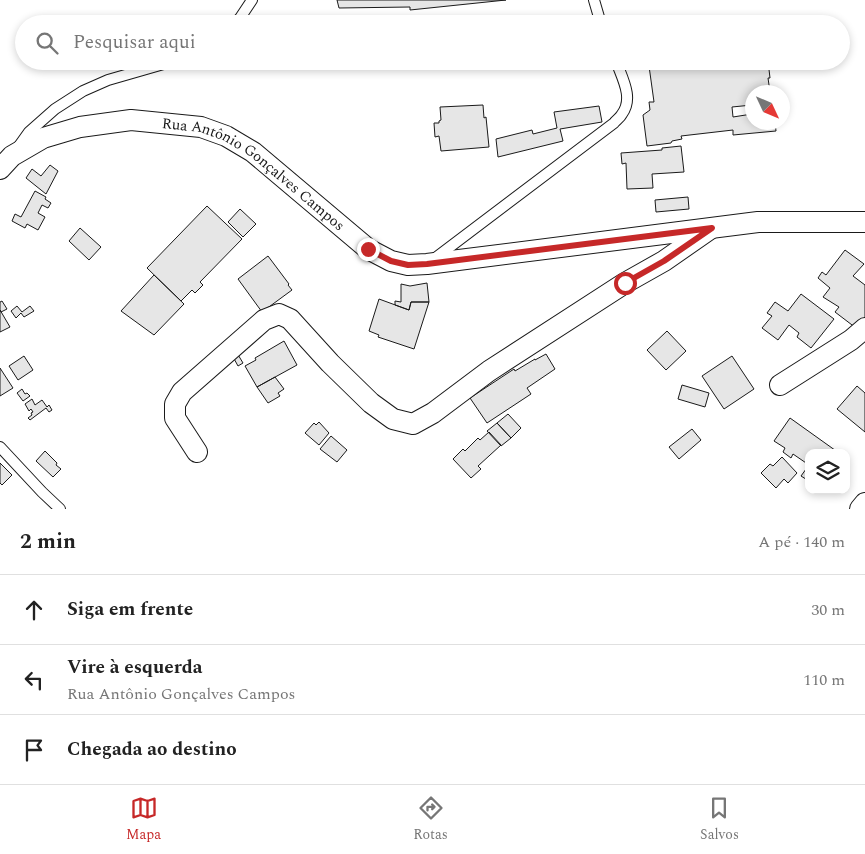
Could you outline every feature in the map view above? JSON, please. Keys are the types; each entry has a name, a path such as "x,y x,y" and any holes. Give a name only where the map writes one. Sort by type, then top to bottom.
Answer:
{"street":[{"name":"Rua Antônio Gonçalves Campos","path":"6,163 43,138 80,127 131,120 201,127 226,136 254,152 368,249 391,261 408,265 758,222 865,222"},
{"path":"197,452 175,418 175,404 182,392 264,320 279,314 290,319 330,363 371,403 393,419 413,424 433,413 489,371 625,283 664,261 712,228"},
{"path":"780,385 851,340 865,328"},
{"path":"860,509 865,503"}],"lane":[{"path":"242,15 252,0"},
{"path":"594,0 598,15"},
{"path":"6,163 29,132 55,108 83,91 108,80 143,70"},
{"path":"427,264 614,123 623,114 627,102 627,91 619,70"},
{"path":"0,446 60,509"}],"building":[{"path":"337,0 506,0 410,10 410,7 339,8"},
{"path":"650,70 769,70 769,85 745,85 745,106 732,107 733,117 745,115 745,130 776,131 733,135 733,130 681,136 682,139 672,141 671,143 647,146 643,115 650,110 649,102 654,102"},
{"path":"483,105 489,147 441,151 439,136 435,137 434,123 439,123 441,120 440,107"},
{"path":"599,106 602,122 560,129 563,141 498,157 496,139 532,130 533,134 557,128 554,112"},
{"path":"681,146 684,172 652,174 653,188 627,189 626,163 622,164 621,153 662,150 662,148"},
{"path":"50,165 58,171 46,194 26,178 32,169 41,176"},
{"path":"35,191 46,197 45,199 51,203 48,208 42,205 38,213 45,217 38,230 27,224 25,228 12,221 15,214 21,217"},
{"path":"688,197 689,209 656,212 655,200"},
{"path":"207,206 242,239 200,282 203,285 195,293 192,290 181,301 147,268"},
{"path":"240,209 256,224 243,237 228,222"},
{"path":"80,228 101,247 89,260 69,241"},
{"path":"845,250 864,264 853,276 865,285 865,317 856,328 835,312 839,307 823,297 830,288 818,278 822,272 826,275"},
{"path":"268,256 292,290 262,312 238,279"},
{"path":"154,275 184,304 154,335 121,311"},
{"path":"427,283 429,302 411,302 409,310 395,305 395,301 401,302 401,284 410,286"},
{"path":"801,294 834,319 811,348 797,337 799,333 789,325 778,340 762,328 772,316 767,313 775,302 788,311"},
{"path":"379,299 409,310 411,302 429,302 414,349 378,337 379,335 369,331"},
{"path":"2,301 7,309 1,312 0,302"},
{"path":"17,306 22,312 30,306 34,311 24,317 21,313 16,318 11,311"},
{"path":"0,310 10,327 0,332"},
{"path":"667,331 686,351 666,370 647,350"},
{"path":"284,341 297,365 257,387 245,366"},
{"path":"237,353 243,363 238,366 232,355"},
{"path":"546,354 555,369 527,388 531,394 487,423 470,398 514,369 515,371"},
{"path":"24,356 33,370 18,380 9,366"},
{"path":"732,356 754,389 724,409 702,376"},
{"path":"0,368 13,388 0,396"},
{"path":"275,377 284,389 278,393 280,396 268,403 257,387"},
{"path":"682,385 709,393 705,407 678,399"},
{"path":"857,386 865,393 865,432 837,409"},
{"path":"22,389 25,394 27,393 30,396 23,401 17,393"},
{"path":"32,399 35,405 42,400 52,410 49,412 46,408 30,420 28,418 33,412 31,409 29,411 25,404"},
{"path":"508,414 521,428 511,438 497,423"},
{"path":"790,418 833,449 805,449 805,462 793,454 791,458 783,452 785,448 774,441"},
{"path":"319,422 329,433 319,445 305,433 314,423 316,425"},
{"path":"497,423 511,438 501,446 487,431"},
{"path":"692,429 701,440 679,459 669,447"},
{"path":"489,432 501,445 478,466 481,469 471,478 453,459 463,449 465,451 478,438 480,440"},
{"path":"331,436 347,450 337,462 320,449"},
{"path":"45,451 61,469 53,477 36,461"},
{"path":"782,457 797,473 788,483 784,479 776,488 761,473 770,464 773,466"},
{"path":"0,463 12,475 2,485 0,483"},
{"path":"805,470 805,478 801,476"}],"route":[{"path":"368,249 391,261 408,265 427,264 712,228 664,261 625,283"}]}
